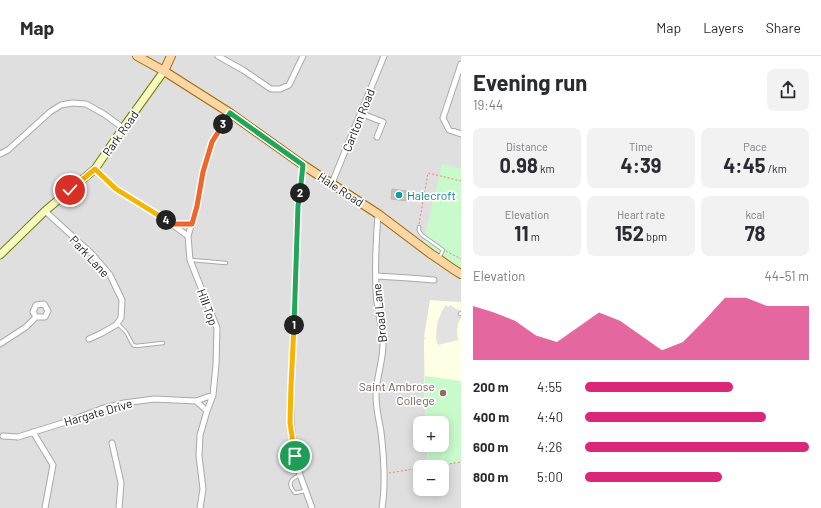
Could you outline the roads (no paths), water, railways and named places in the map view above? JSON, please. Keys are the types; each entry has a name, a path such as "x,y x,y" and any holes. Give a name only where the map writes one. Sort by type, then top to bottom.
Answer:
{"main road":[{"name":"Hale Road","path":"137,56 164,71 230,113 303,165 378,214 461,274"},
{"path":"164,71 171,56"},
{"name":"Park Road","path":"0,255 45,211 95,169 164,71"}],"street":[{"path":"218,56 243,70 271,89 280,89 289,85 303,56"},
{"name":"Carlton Road","path":"332,183 384,56"},
{"path":"461,64 443,118 449,130 461,134"},
{"path":"0,154 8,150 50,112 61,105 72,103 86,104 104,114 123,128"},
{"name":"Hill Top","path":"200,508 203,489 199,456 200,435 213,396 217,328 190,260 188,236 197,206 203,172 212,142 230,113"},
{"path":"360,113 382,122 377,137"},
{"path":"303,165 298,206 296,296 290,423 295,456 312,508"},
{"path":"95,169 116,189 173,224 188,236"},
{"name":"Park Lane","path":"45,211 92,254 110,275 122,300 121,318 117,323"},
{"name":"Broad Lane","path":"378,214 376,276 377,303 382,330 383,346 376,396 382,439 384,474 382,508"},
{"path":"173,224 192,224"},
{"path":"376,276 434,280"},
{"path":"0,344 26,327 36,317"},
{"path":"89,339 116,326 117,323"},
{"name":"Hargate Drive","path":"3,436 18,437 101,409 124,403 154,399 196,401 213,396"},
{"path":"196,401 207,411"},
{"path":"33,432 53,466 44,508"},
{"path":"112,443 121,483 119,508"}],"lane":[{"path":"419,227 422,235 443,250 438,258"},
{"path":"190,260 226,263"},
{"path":"117,323 126,332 133,345 136,346 162,343"},
{"path":"300,475 292,478 290,483 295,493 306,491"}],"place":[{"name":"Halecroft","path":"399,195"},
{"name":"Saint Ambrose College","path":"443,393"}]}
